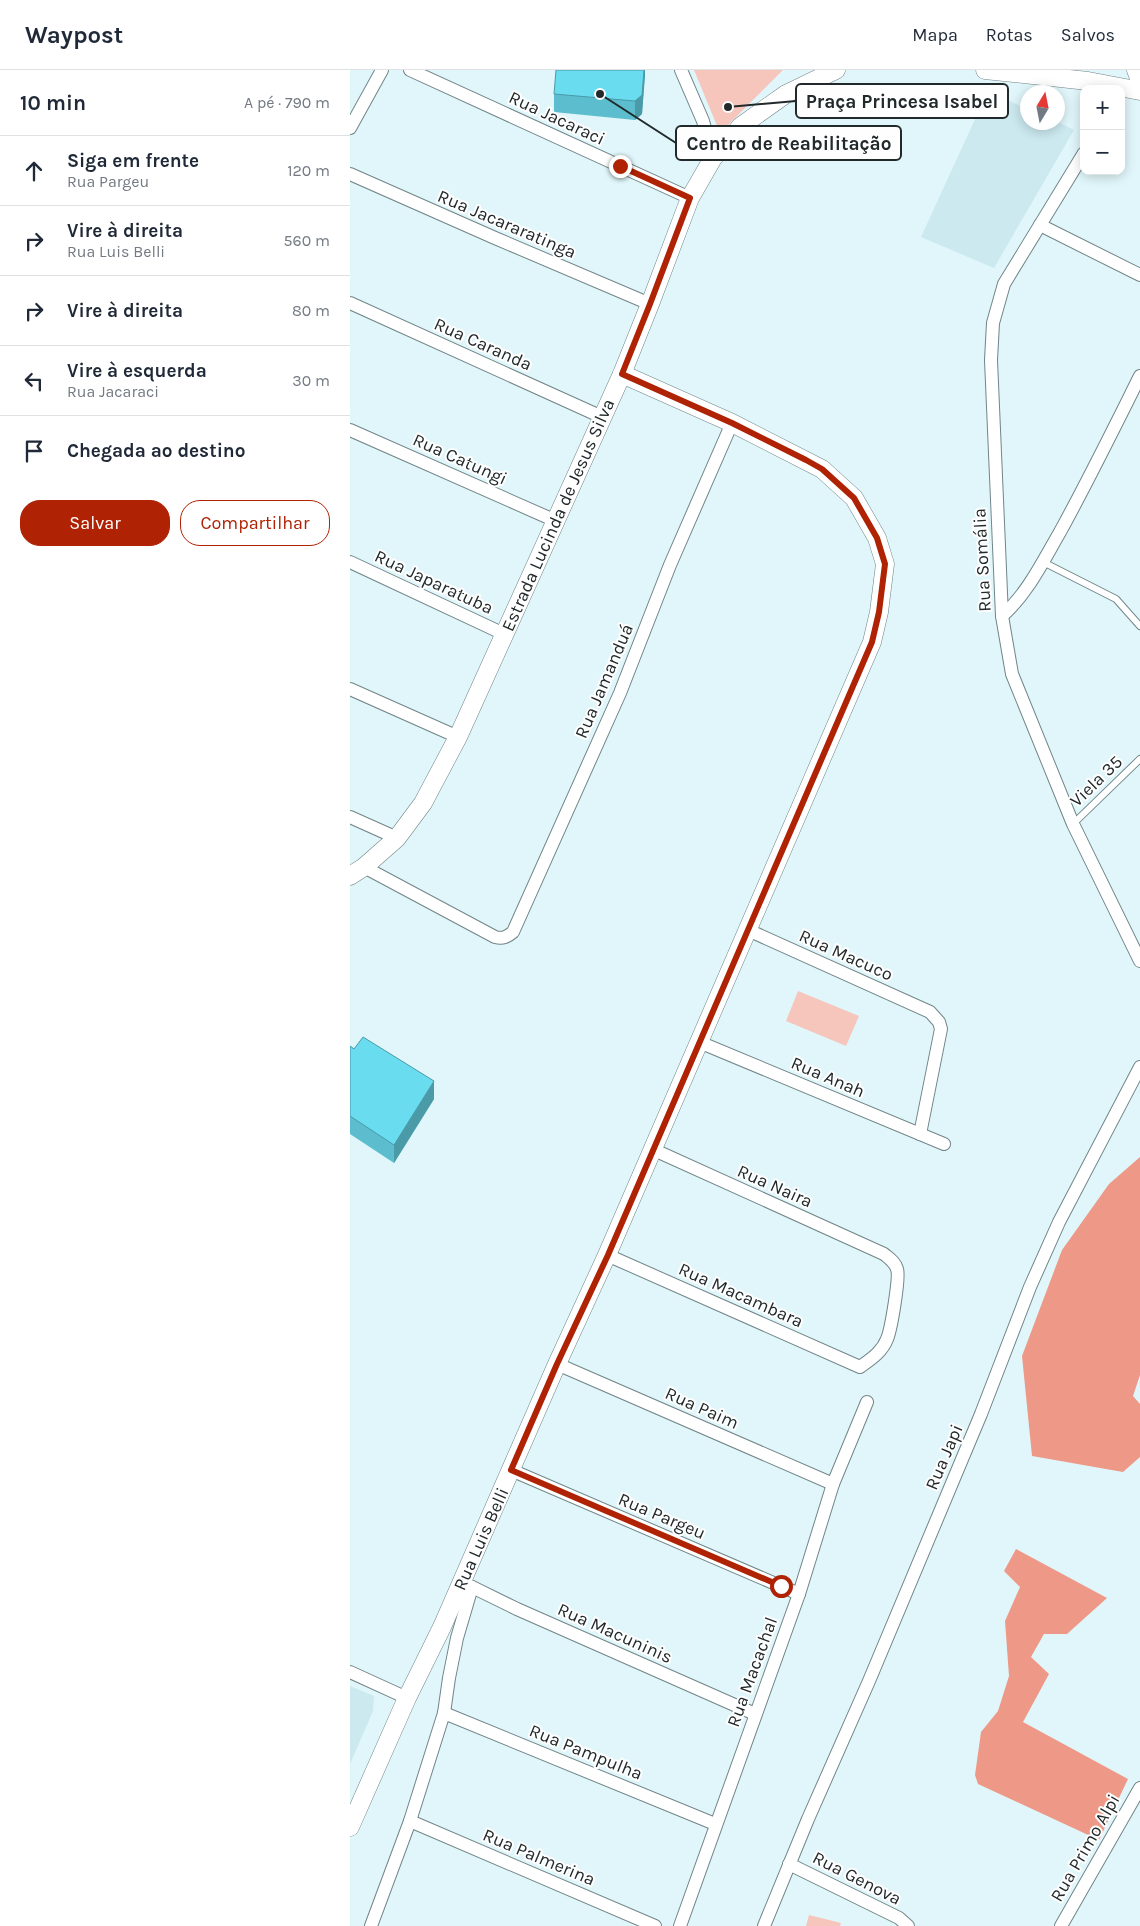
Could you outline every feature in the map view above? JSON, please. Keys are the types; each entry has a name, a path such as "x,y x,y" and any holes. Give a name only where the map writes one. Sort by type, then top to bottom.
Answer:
{"street":[{"path":"350,128 382,70"},
{"name":"Rua Jacaraci","path":"410,70 690,198"},
{"path":"681,70 703,122 713,158"},
{"name":"Estrada Lucinda de Jesus Silva","path":"357,872 397,838 423,803 458,737 622,374 690,198 713,158 740,126 786,94 836,70"},
{"path":"985,70 1094,75 1114,85"},
{"path":"1136,70 1140,81"},
{"path":"1125,89 1140,91"},
{"name":"Rua Somália","path":"1080,160 1004,284 992,323 991,360 1002,616 1012,674 1073,824 1140,961"},
{"name":"Rua Jacararatinga","path":"350,174 650,304"},
{"path":"1040,225 1140,275"},
{"name":"Rua Caranda","path":"350,303 602,417"},
{"name":"Rua Luis Belli","path":"350,1827 406,1698 442,1627 467,1584 511,1470 557,1364 608,1255 652,1149 872,642 879,612 885,564 877,538 854,498 822,469 732,423 622,374"},
{"path":"1002,616 1022,597 1043,562 1079,498 1140,376"},
{"name":"Rua Jamanduá","path":"357,872 495,937 502,938 513,932 620,693 670,564 732,423"},
{"name":"Rua Catungi","path":"350,430 556,521"},
{"name":"Rua Japaratuba","path":"350,562 504,634"},
{"path":"350,689 458,737"},
{"path":"350,817 397,838"},
{"name":"Rua Macuco","path":"748,930 930,1012 939,1022 941,1029 920,1134"},
{"name":"Rua Anah","path":"699,1042 944,1144"},
{"name":"Rua Japi","path":"764,1926 981,1414 1043,1258 1059,1222 1140,1067"},
{"name":"Rua Naira","path":"652,1149 884,1254 894,1262 898,1271 887,1339 877,1355 860,1367"},
{"name":"Rua Macambara","path":"608,1255 860,1367"},
{"name":"Rua Paim","path":"557,1364 833,1484"},
{"name":"Rua Macachal","path":"680,1926 799,1594 833,1484 867,1402"},
{"name":"Rua Pargeu","path":"511,1470 799,1594"},
{"path":"371,1926 410,1821 444,1713 467,1584"},
{"name":"Rua Macuninis","path":"467,1584 517,1609 755,1714"},
{"path":"350,1672 406,1698"},
{"name":"Rua Pampulha","path":"444,1713 715,1824"},
{"name":"Rua Primo Alpi","path":"1061,1926 1140,1788"},
{"name":"Rua Palmerina","path":"410,1821 655,1926"},
{"name":"Rua Genova","path":"789,1864 899,1918 908,1926"}],"lane":[{"path":"1043,562 1116,599 1140,626"},
{"name":"Viela 35","path":"1073,824 1140,759"}],"shaded area":[{"path":"694,70 783,70 720,133"},
{"path":"988,91 1020,106 1020,130 1065,130 1065,126 1074,130 994,268 921,237"},
{"path":"798,991 859,1016 846,1046 786,1021"},
{"path":"1140,1157 1140,1375 1133,1396 1140,1404 1140,1457 1123,1472 1032,1456 1022,1356 1062,1250 1109,1184"},
{"path":"1016,1549 1107,1598 1067,1634 1044,1634 1031,1657 1049,1674 1023,1722 1128,1779 1099,1840 978,1784 975,1775 981,1732 998,1711 1009,1676 1005,1621 1020,1587 1004,1571"},
{"path":"350,1686 374,1696 373,1711 350,1764"},
{"path":"809,1915 841,1923 840,1926 806,1926"}],"building":[{"path":"556,70 644,70 642,95 635,101 554,94"},
{"path":"363,1037 434,1081 394,1145 350,1116 350,1046 354,1049"}],"place":[{"name":"Centro de Reabilitação","path":"600,94"},
{"name":"Praça Princesa Isabel","path":"728,107"}],"route":[{"path":"620,166 690,198 622,374 732,423 822,469 854,498 877,538 885,564 879,612 872,642 652,1149 608,1255 557,1364 511,1470 781,1586"}]}
